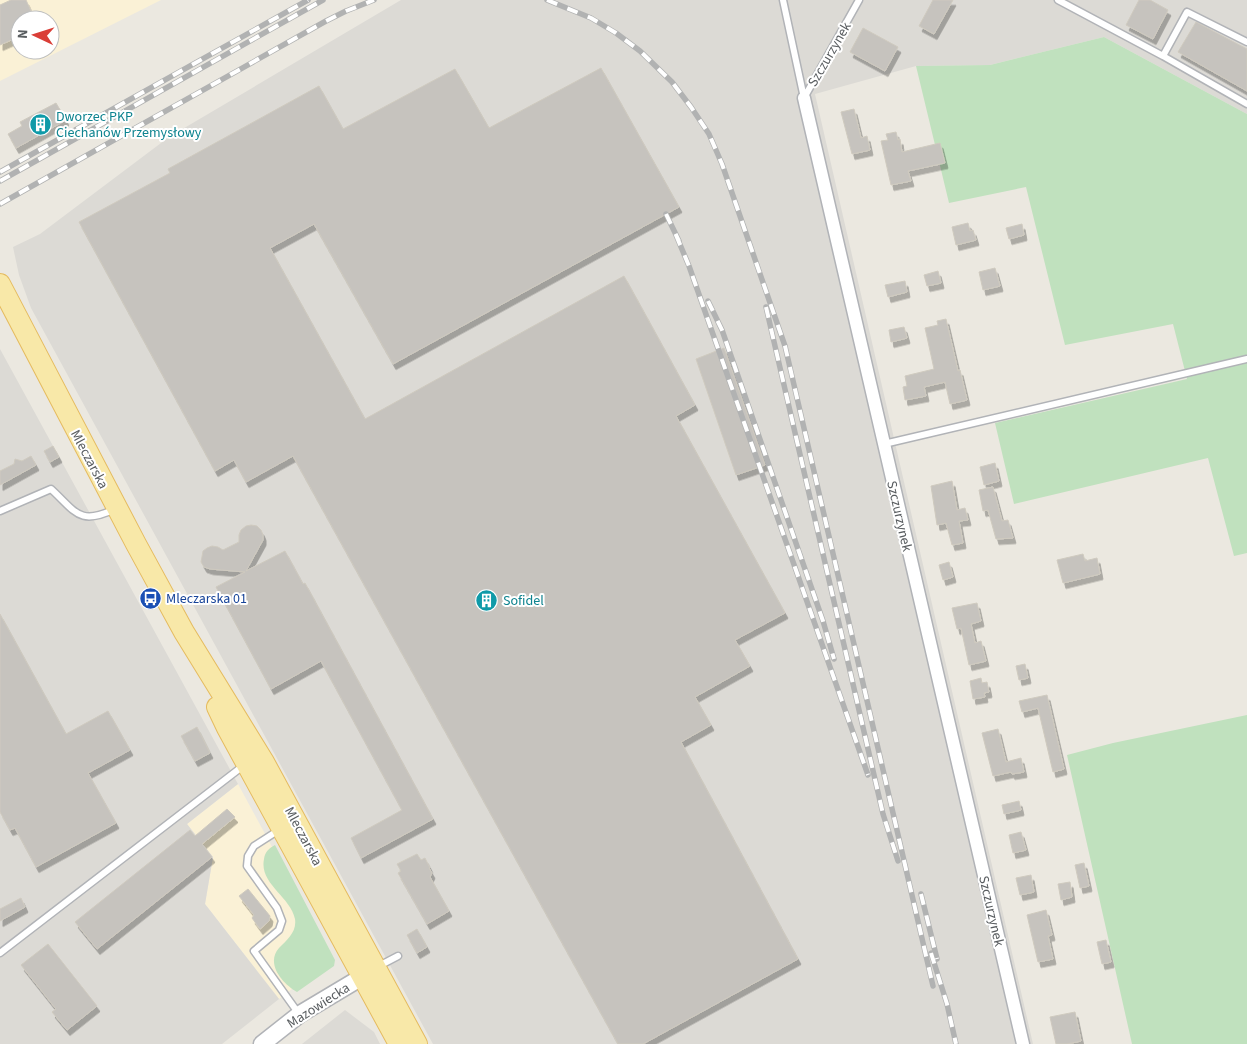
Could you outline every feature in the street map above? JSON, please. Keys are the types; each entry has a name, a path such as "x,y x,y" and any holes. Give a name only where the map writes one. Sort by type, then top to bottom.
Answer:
{"main road":[{"name":"Mleczarska","path":"0,284 116,508 184,632 264,762 288,824"},
{"name":"Mleczarska","path":"184,632 227,728 246,764 288,824 369,972 417,1044"},
{"name":"Mleczarska","path":"369,972 399,1044"}],"street":[{"name":"Szczurzynek","path":"804,98 1023,1044"},
{"name":"Mazowiecka","path":"262,1044 300,1014 369,972"}],"lane":[{"path":"783,0 804,98"},
{"name":"Szczurzynek","path":"804,98 859,0"},
{"path":"1058,0 1163,56 1247,104"},
{"path":"1163,56 1187,12 1247,42"},
{"path":"884,444 1247,359"},
{"path":"0,511 51,489 74,511 87,518 101,516 116,508"},
{"path":"0,953 246,764"},
{"path":"288,824 254,846 248,856 247,866 277,908 282,921 279,930 254,951 300,1014"},
{"path":"369,972 398,956"}],"shaded area":[{"path":"0,0 161,0 60,51 60,10 10,10 10,60 42,60 0,81"},
{"path":"401,0 1247,0 1247,114 1104,37 990,65 916,66 815,94 1033,1044 433,1044 31,308 19,275 13,247 40,234 169,137"},
{"path":"0,349 238,784 187,824 213,857 205,904 279,999 222,1044 0,1044"},
{"path":"238,784 332,958 279,999 205,904 213,857 187,824"},
{"path":"345,1010 374,1032 380,1044 302,1044"}],"green space":[{"path":"1104,37 1247,114 1247,553 1234,556 1208,458 1014,504 995,423 1187,379 1173,324 1065,345 1026,187 949,203 916,66 990,65"},
{"path":"1247,715 1247,1044 1132,1044 1067,755 1113,743"},
{"path":"275,845 335,960 334,966 297,992 281,979 274,961 275,954 291,935 295,924 292,911 266,876 264,868 265,854"}],"building":[{"path":"11,0 26,0 30,10 10,10 10,40 0,45 0,5"},
{"path":"933,0 953,0 934,34 919,26"},
{"path":"1139,0 1150,0 1168,10 1153,39 1126,25"},
{"path":"1196,22 1247,49 1247,91 1178,52"},
{"path":"863,28 898,47 885,71 850,52"},
{"path":"601,68 679,207 393,364 314,224 270,248 365,419 624,276 695,405 676,416 785,613 735,640 750,666 695,697 711,725 681,742 798,959 643,1044 618,1044 293,456 246,482 234,460 215,471 79,222 170,173 168,169 319,86 343,129 455,69 489,128"},
{"name":"Dworzec PKP Ciechanów Przemysłowy","path":"56,103 66,120 16,148 8,134 22,126 20,122"},
{"path":"854,109 861,138 867,136 870,150 852,154 841,112"},
{"path":"896,132 898,140 900,139 902,152 940,143 945,163 908,171 911,181 891,185 881,141 888,140 886,134"},
{"path":"968,223 970,231 973,230 976,240 956,245 952,227"},
{"path":"1022,224 1024,235 1009,239 1006,228"},
{"path":"995,268 1000,286 983,290 979,272"},
{"path":"938,271 941,283 927,286 924,275"},
{"path":"905,281 907,292 888,297 885,285"},
{"path":"946,319 967,400 950,404 945,382 924,387 926,396 905,400 903,387 907,386 905,376 934,369 925,328 938,325 937,321"},
{"path":"904,327 907,338 891,342 889,330"},
{"path":"724,348 765,465 736,475 696,359"},
{"path":"53,446 59,457 50,462 44,451"},
{"path":"31,456 36,465 0,485 0,471 14,464 15,459 22,461"},
{"path":"995,463 999,481 984,485 980,467"},
{"path":"952,481 957,510 965,508 968,520 959,521 963,543 952,545 946,523 937,525 931,486"},
{"path":"993,487 1002,521 1008,520 1013,538 996,539 988,510 983,511 979,490"},
{"path":"251,525 257,526 261,530 263,540 246,571 285,551 303,584 305,583 433,819 361,858 351,838 402,810 321,661 271,689 216,587 245,572 210,569 204,567 201,562 203,551 207,548 212,546 223,550 239,542 241,530"},
{"path":"1083,554 1085,561 1097,558 1100,574 1063,583 1057,560"},
{"path":"949,562 953,577 943,580 939,565"},
{"path":"977,603 981,621 971,624 975,643 981,641 986,661 969,665 961,628 957,629 952,608"},
{"path":"0,614 66,734 108,711 130,750 88,773 116,823 36,867 15,828 10,830 0,812"},
{"path":"1025,664 1028,678 1019,680 1016,666"},
{"path":"981,678 982,683 987,682 989,692 984,693 985,697 973,699 970,681"},
{"path":"1047,695 1064,769 1053,772 1038,708 1022,712 1019,701"},
{"path":"197,727 210,753 195,761 181,736"},
{"path":"998,729 1006,762 1021,758 1024,772 1012,774 1011,772 993,776 982,733"},
{"path":"1019,801 1021,810 1004,814 1002,805"},
{"path":"227,809 235,817 202,844 212,857 97,949 75,922 190,830 195,836"},
{"path":"1021,832 1026,850 1013,853 1009,835"},
{"path":"417,854 421,860 425,858 432,873 430,877 449,911 427,924 398,873 401,871 397,864"},
{"path":"1084,863 1089,886 1080,888 1075,865"},
{"path":"1031,875 1034,892 1020,895 1016,878"},
{"path":"1070,882 1072,897 1061,900 1058,884"},
{"path":"248,889 270,916 269,921 260,929 252,918 254,915 239,896"},
{"path":"21,898 25,907 0,921 0,909"},
{"path":"1046,910 1052,935 1048,936 1053,959 1038,962 1027,915"},
{"path":"417,929 427,947 417,953 407,935"},
{"path":"1106,940 1111,962 1102,964 1097,942"},
{"path":"48,944 97,1006 67,1030 52,1012 56,1009 21,965"},
{"path":"1075,1012 1081,1041 1056,1044 1050,1017"}],"railway":[{"path":"0,172 308,0"},
{"path":"0,181 323,0"},
{"path":"0,204 326,21 374,0"},
{"path":"547,0 591,18 616,33 640,51 672,82 691,107 709,134 722,164 785,346 933,986"},
{"path":"666,214 679,241"},
{"path":"676,235 689,266 868,775"},
{"path":"708,301 722,330 823,621 834,659"},
{"path":"766,307 883,814 898,861"},
{"path":"921,894 937,959"},
{"path":"931,953 947,1004 956,1044"}],"place":[{"name":"Dworzec PKP Ciechanów Przemysłowy","path":"40,124"},
{"name":"Mleczarska 01","path":"150,598"},
{"name":"Sofidel","path":"487,600"}]}
